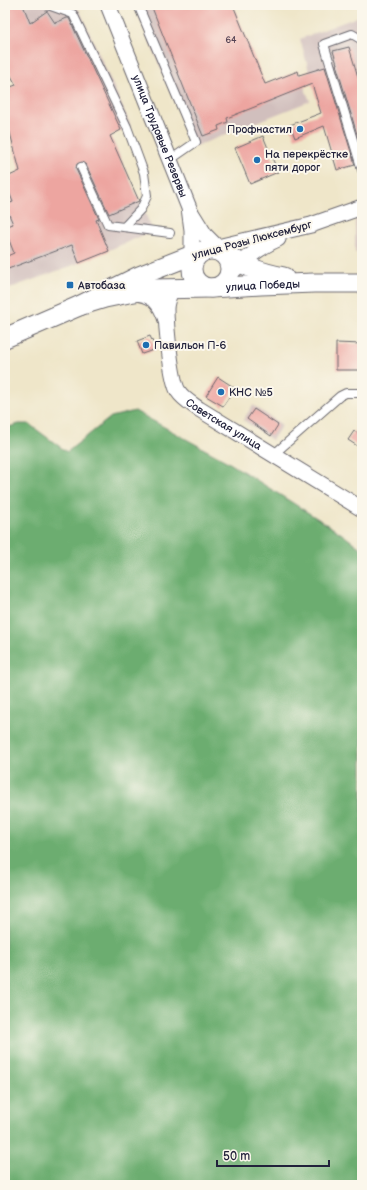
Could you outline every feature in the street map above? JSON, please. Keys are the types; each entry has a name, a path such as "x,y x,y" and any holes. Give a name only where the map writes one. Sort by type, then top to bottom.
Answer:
{"street":[{"name":"улица Трудовые Резервы","path":"108,5 189,208 192,230 206,255"},
{"name":"улица Розы Люксембург","path":"5,338 79,306 140,276 206,255 311,225 362,207"},
{"path":"189,208 205,235 206,255 195,280 202,286 211,288 218,287 226,282 236,269 262,247 311,225"},
{"path":"206,255 228,258 231,266 236,269"},
{"name":"улица Победы","path":"236,269 314,283"},
{"name":"улица Победы","path":"211,288 314,283 362,283"},
{"name":"улица Розы Люксембург","path":"79,306 104,298 129,293 172,288 211,288"},
{"name":"Советская улица","path":"172,288 168,297 166,308 172,374 178,392 199,409 362,509"},
{"path":"129,293 143,293 155,300 163,312 167,322"}],"lane":[{"path":"48,5 73,14 126,127 144,173 147,196 141,209 124,227"},
{"path":"138,5 196,142 170,160"},
{"path":"362,40 352,34 324,44 362,170"},
{"path":"81,167 108,225 170,233"},
{"path":"273,455 340,396 346,393 362,393"}],"shaded area":[{"path":"5,5 75,5 80,11 131,126 110,136 5,65"},
{"path":"134,5 201,5 237,95 298,71 310,101 194,147"},
{"path":"362,15 362,162 337,170 300,39"},
{"path":"9,88 82,158 113,141 153,231 79,263 5,290 5,178 20,171 5,114 5,89"},
{"path":"355,213 362,213 362,253 355,253"},
{"path":"253,405 282,425 272,440 243,420"}],"green space":[{"path":"135,411 228,462 342,534 362,549 362,1185 5,1185 5,428 19,424 29,424 67,452 111,417"}],"building":[{"path":"5,5 23,5 30,23 47,11 55,23 69,18 121,130 110,136 139,201 109,214 86,165 82,162 77,164 76,169 99,219 96,220 109,251 79,263 72,245 8,269 5,260 5,257 14,253 5,230 5,227 13,224 5,205 13,202 5,182 5,178 20,171 5,114 5,89 16,85 5,65"},
{"path":"151,5 233,5 265,84 298,71 299,75 325,67 355,165 337,170 324,126 295,138 290,125 321,113 312,84 227,118 228,122 218,126 219,130 203,136"},
{"path":"349,47 362,90 362,151 333,51"},
{"name":"На перекрёстке пяти дорог","path":"263,136 278,172 250,184 235,148"},
{"name":"Павильон П-6","path":"150,336 156,349 142,354 137,341"},
{"path":"336,343 362,344 362,370 336,370"},
{"name":"КНС №5","path":"218,377 235,388 223,406 206,396"},
{"path":"254,409 278,425 271,436 247,419"},
{"path":"354,431 362,435 362,449 348,440"}],"place":[{"name":"Профнастил","path":"300,129"},
{"name":"На перекрёстке пяти дорог","path":"257,160"},
{"name":"Автобаза","path":"70,285"},
{"name":"Павильон П-6","path":"146,345"},
{"name":"КНС №5","path":"221,392"}]}
